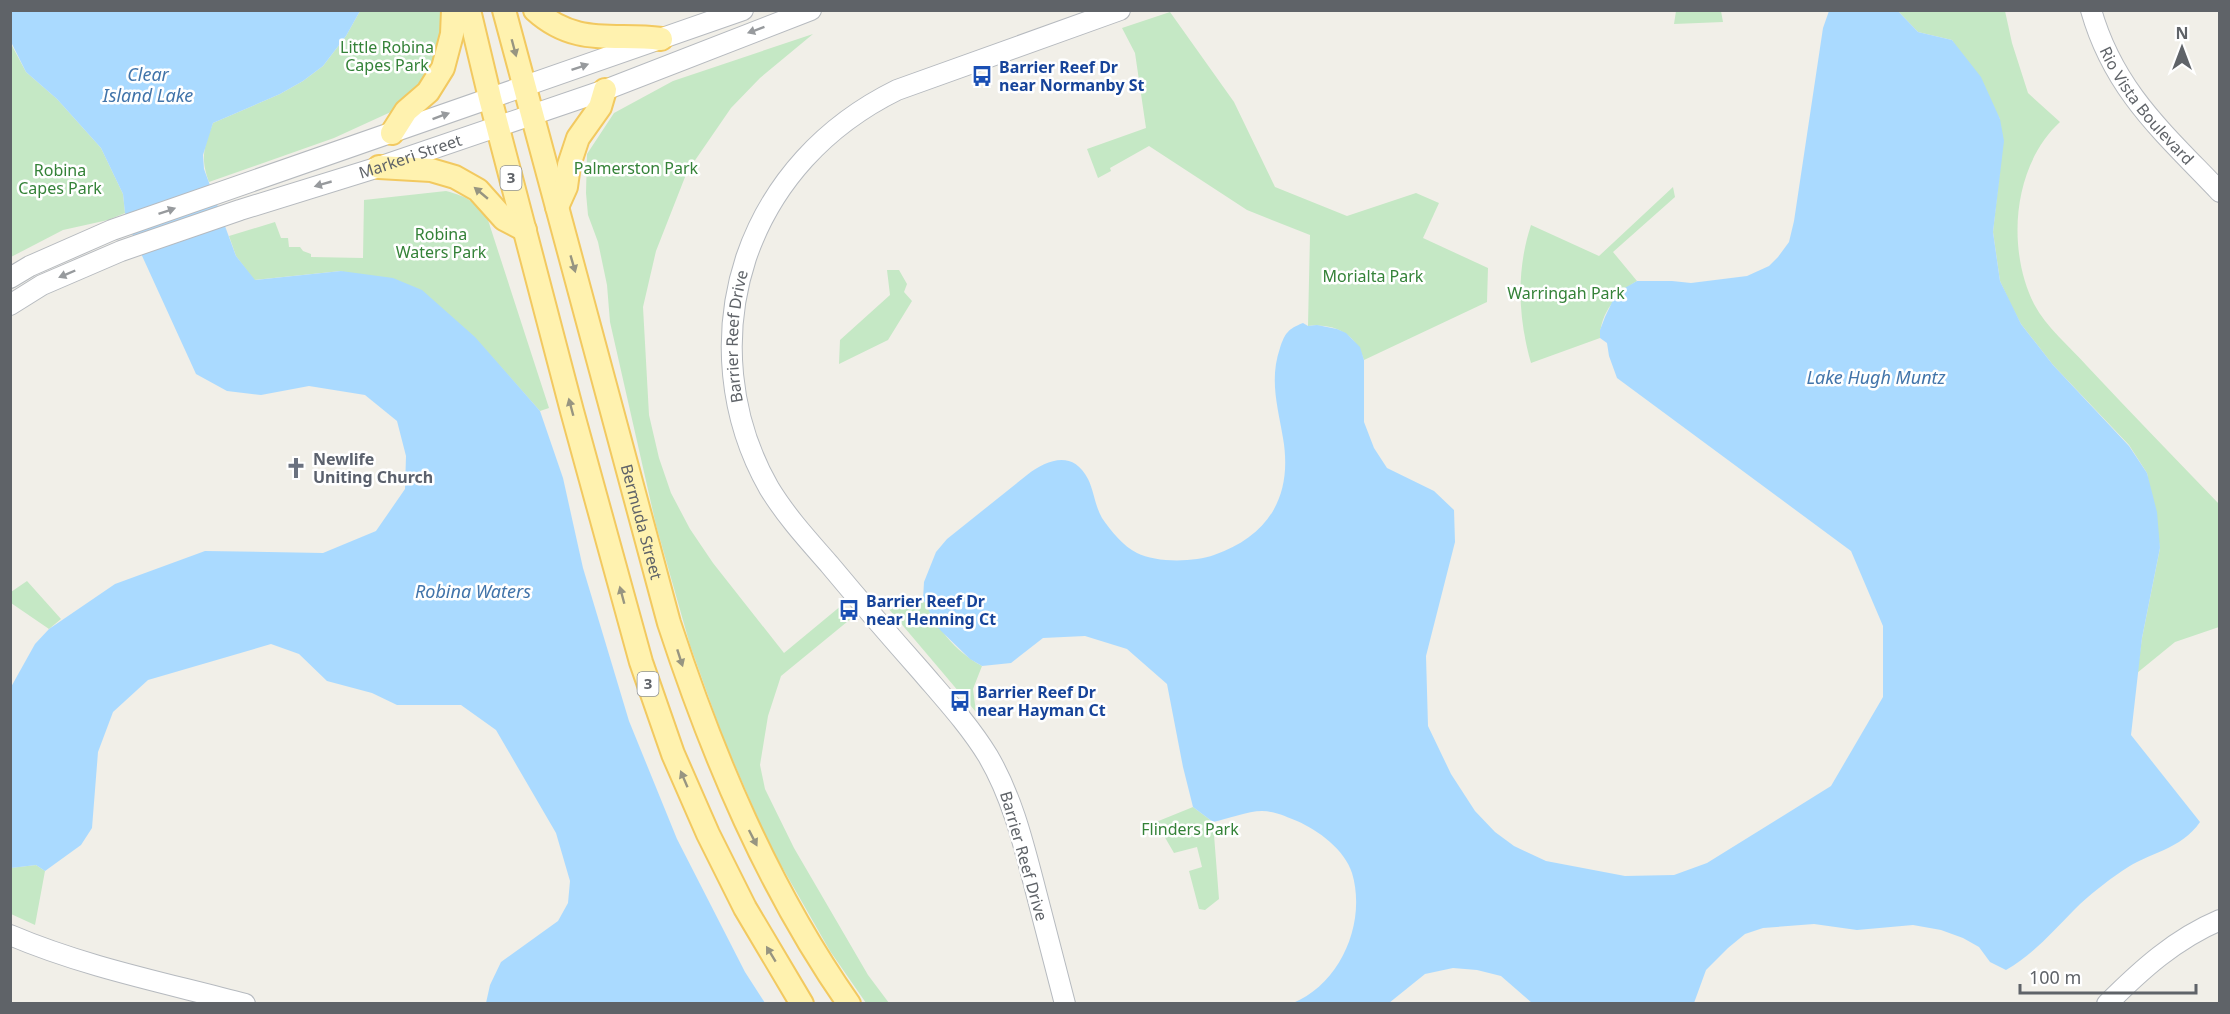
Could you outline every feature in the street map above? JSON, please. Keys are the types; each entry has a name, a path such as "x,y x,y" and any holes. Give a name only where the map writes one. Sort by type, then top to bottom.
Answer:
{"main road":[{"path":"392,133 406,111 428,92 443,68 452,34 453,10"},
{"name":"3","path":"469,10 497,126 627,616 659,716 673,754 726,870 802,1004"},
{"name":"Bermuda Street","path":"504,10 669,623 704,725 769,870 809,941 849,1004"},
{"path":"535,10 558,26 586,36 616,38 639,36 661,39"},
{"path":"557,207 566,187 571,157 578,138 600,107 605,90"},
{"path":"379,167 431,170 455,177 478,190 504,219 525,230"}],"street":[{"name":"Markeri Street","path":"10,305 42,285 121,252 240,210 379,167 605,90 811,10"},
{"name":"Barrier Reef Drive","path":"1065,1004 1019,830 998,774 964,722 798,527 768,486 741,420 732,374 732,336 736,295 742,270 753,235 763,215 790,175 819,142 838,126 873,102 897,90 1120,10"},
{"name":"Rio Vista Boulevard","path":"2091,10 2108,57 2126,89 2220,192"},
{"name":"Markeri Street","path":"10,278 30,266 112,230 737,12"},
{"path":"2107,1004 2165,950 2196,931 2220,921"},
{"path":"10,935 86,963 245,1004"}],"green space":[{"name":"Little Robina Capes Park","path":"360,11 441,11 442,43 428,79 393,111 334,138 209,182 204,152 213,123 280,94 323,66 346,36"},
{"path":"1676,11 1721,11 1723,22 1674,24"},
{"path":"1898,11 2005,11 2012,43 2028,93 2060,122 2044,140 2032,161 2019,208 2020,258 2025,282 2034,304 2045,321 2219,504 2219,627 2175,642 2137,673 2160,548 2147,473 2129,445 2053,365 2021,324 2000,281 1993,232 2000,168 2000,119 1952,40 1918,32"},
{"name":"Morialta Park","path":"1170,12 1234,102 1275,187 1347,216 1416,193 1439,203 1423,238 1488,268 1487,302 1364,360 1356,343 1343,332 1327,326 1308,326 1310,235 1247,210 1149,146 1110,168 1111,171 1098,178 1087,149 1146,128 1135,53 1122,28"},
{"name":"Palmerston Park","path":"813,34 760,78 731,108 687,172 656,251 643,307 649,415 659,458 671,493 690,529 713,563 784,653 842,605 853,617 781,676 768,716 760,765 765,789 794,848 868,975 889,1003 866,1003 830,951 770,846 724,740 690,645 656,525 610,322 607,285 598,242 588,215 586,193 587,154 614,113 673,81"},
{"name":"Robina Capes Park","path":"10,42 26,72 57,99 101,148 123,194 125,213 108,220 63,230 11,257"},
{"name":"Warringah Park","path":"1673,187 1675,197 1613,252 1637,281 1623,291 1606,312 1600,338 1531,363 1523,328 1520,294 1523,260 1531,225 1599,256"},
{"name":"Robina Waters Park","path":"446,191 470,201 488,220 549,408 540,411 475,338 341,271 254,280 236,256 229,236 275,222 281,238 288,238 289,247 300,247 311,254 311,257 363,258 364,200"},
{"path":"887,270 899,270 907,284 904,292 912,301 888,340 839,364 840,340 890,295"},
{"path":"27,581 61,619 49,629 11,603 11,592"},
{"path":"923,599 947,637 963,653 982,666 973,689 976,712 882,601"},
{"name":"Flinders Park","path":"1193,807 1213,822 1219,899 1205,910 1199,909 1189,871 1202,867 1197,847 1174,853 1156,822"},
{"path":"36,865 45,871 35,925 11,914 10,868"}],"water":[{"name":"Robina Waters","path":"11,11 360,11 346,36 323,66 280,94 213,123 203,155 204,169 236,256 255,280 341,271 393,278 422,290 475,337 540,411 563,478 583,568 629,721 677,839 745,972 765,1003 486,1003 490,985 501,962 558,921 568,903 570,881 556,833 496,730 461,705 397,705 372,693 327,681 299,654 271,644 148,680 113,712 98,752 92,828 81,845 45,871 36,865 11,868 11,687 35,644 49,629 115,584 205,551 323,553 376,531 405,489 406,456 397,421 365,395 309,386 261,395 227,391 196,374 133,236 125,213 123,194 101,148 57,99 26,72 11,42"},
{"name":"Lake Hugh Muntz","path":"1829,11 1898,11 1918,32 1952,40 1981,77 2000,119 2004,141 1993,232 2000,281 2021,324 2053,365 2129,446 2147,473 2157,512 2160,548 2142,638 2131,735 2200,822 2184,839 2132,865 2104,884 2080,904 2034,950 2006,970 1990,962 1979,947 1941,930 1913,925 1857,930 1814,924 1763,928 1745,934 1706,970 1694,1003 1532,1003 1501,976 1477,970 1453,968 1425,974 1389,1003 1293,1003 1310,994 1324,982 1346,950 1356,912 1356,892 1352,873 1343,856 1330,842 1313,830 1280,814 1256,811 1213,822 1193,807 1167,684 1127,649 1085,636 1043,638 1011,663 982,666 970,659 937,627 923,599 924,582 936,552 947,539 1035,469 1060,460 1075,464 1082,470 1088,479 1102,518 1122,542 1137,553 1154,559 1186,560 1214,555 1233,547 1263,525 1280,495 1285,459 1275,371 1284,339 1290,330 1303,323 1308,326 1317,325 1337,329 1346,333 1360,347 1364,360 1364,422 1374,448 1387,468 1434,491 1454,510 1455,542 1426,656 1428,726 1451,774 1475,811 1495,832 1514,846 1546,861 1625,876 1674,875 1707,863 1831,786 1883,697 1883,626 1851,551 1617,378 1607,343 1600,338 1600,330 1614,298 1623,289 1637,281 1691,283 1747,276 1769,266 1789,242 1823,28"}],"place":[{"name":"Barrier Reef Dr near Normanby St","path":"982,76"},
{"name":"Newlife Uniting Church","path":"296,468"},
{"name":"Barrier Reef Dr near Henning Ct","path":"849,610"},
{"name":"Barrier Reef Dr near Hayman Ct","path":"960,701"}],"water label":[{"name":"Clear Island Lake","path":"148,85"}]}
